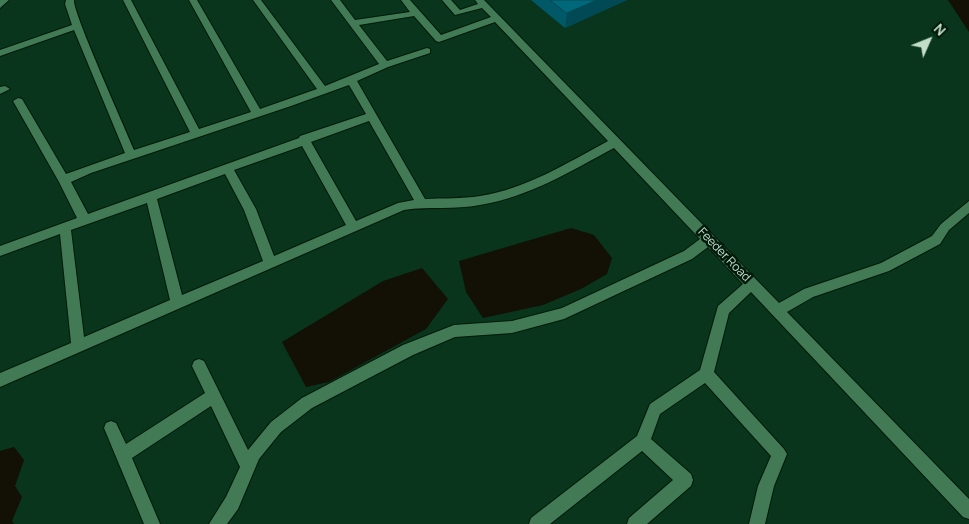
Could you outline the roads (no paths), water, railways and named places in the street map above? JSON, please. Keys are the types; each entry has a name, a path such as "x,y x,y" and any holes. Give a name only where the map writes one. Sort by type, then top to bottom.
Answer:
{"street":[{"path":"0,5 5,0"},
{"path":"70,0 69,4 77,26 131,155"},
{"path":"127,0 196,134"},
{"path":"193,0 257,114"},
{"path":"257,0 323,90"},
{"path":"335,0 385,65"},
{"path":"405,0 438,39 497,18"},
{"path":"446,0 458,13 482,3"},
{"name":"Feeder Road","path":"482,3 969,511"},
{"path":"352,23 387,20 416,13"},
{"path":"0,53 77,26"},
{"path":"64,180 87,170 257,114 427,51"},
{"path":"351,80 421,202"},
{"path":"18,101 85,220"},
{"path":"1,248 65,228 304,139 372,116"},
{"path":"304,139 353,227"},
{"path":"0,380 402,206 421,202 478,201 526,189 615,142"},
{"path":"228,168 250,209 270,263"},
{"path":"151,197 177,302"},
{"path":"777,311 809,293 885,267 936,240 945,227 969,206"},
{"path":"65,228 78,345"},
{"path":"217,524 232,503 254,454 276,427 307,403 408,350 454,331 512,327 564,313 688,255 709,239"},
{"path":"537,524 642,441 656,410 706,374 723,310 751,284"},
{"path":"199,366 248,467"},
{"path":"706,374 779,454 766,486 757,524"},
{"path":"123,455 213,396"},
{"path":"112,428 152,524"},
{"path":"635,524 685,480 642,441"}]}
